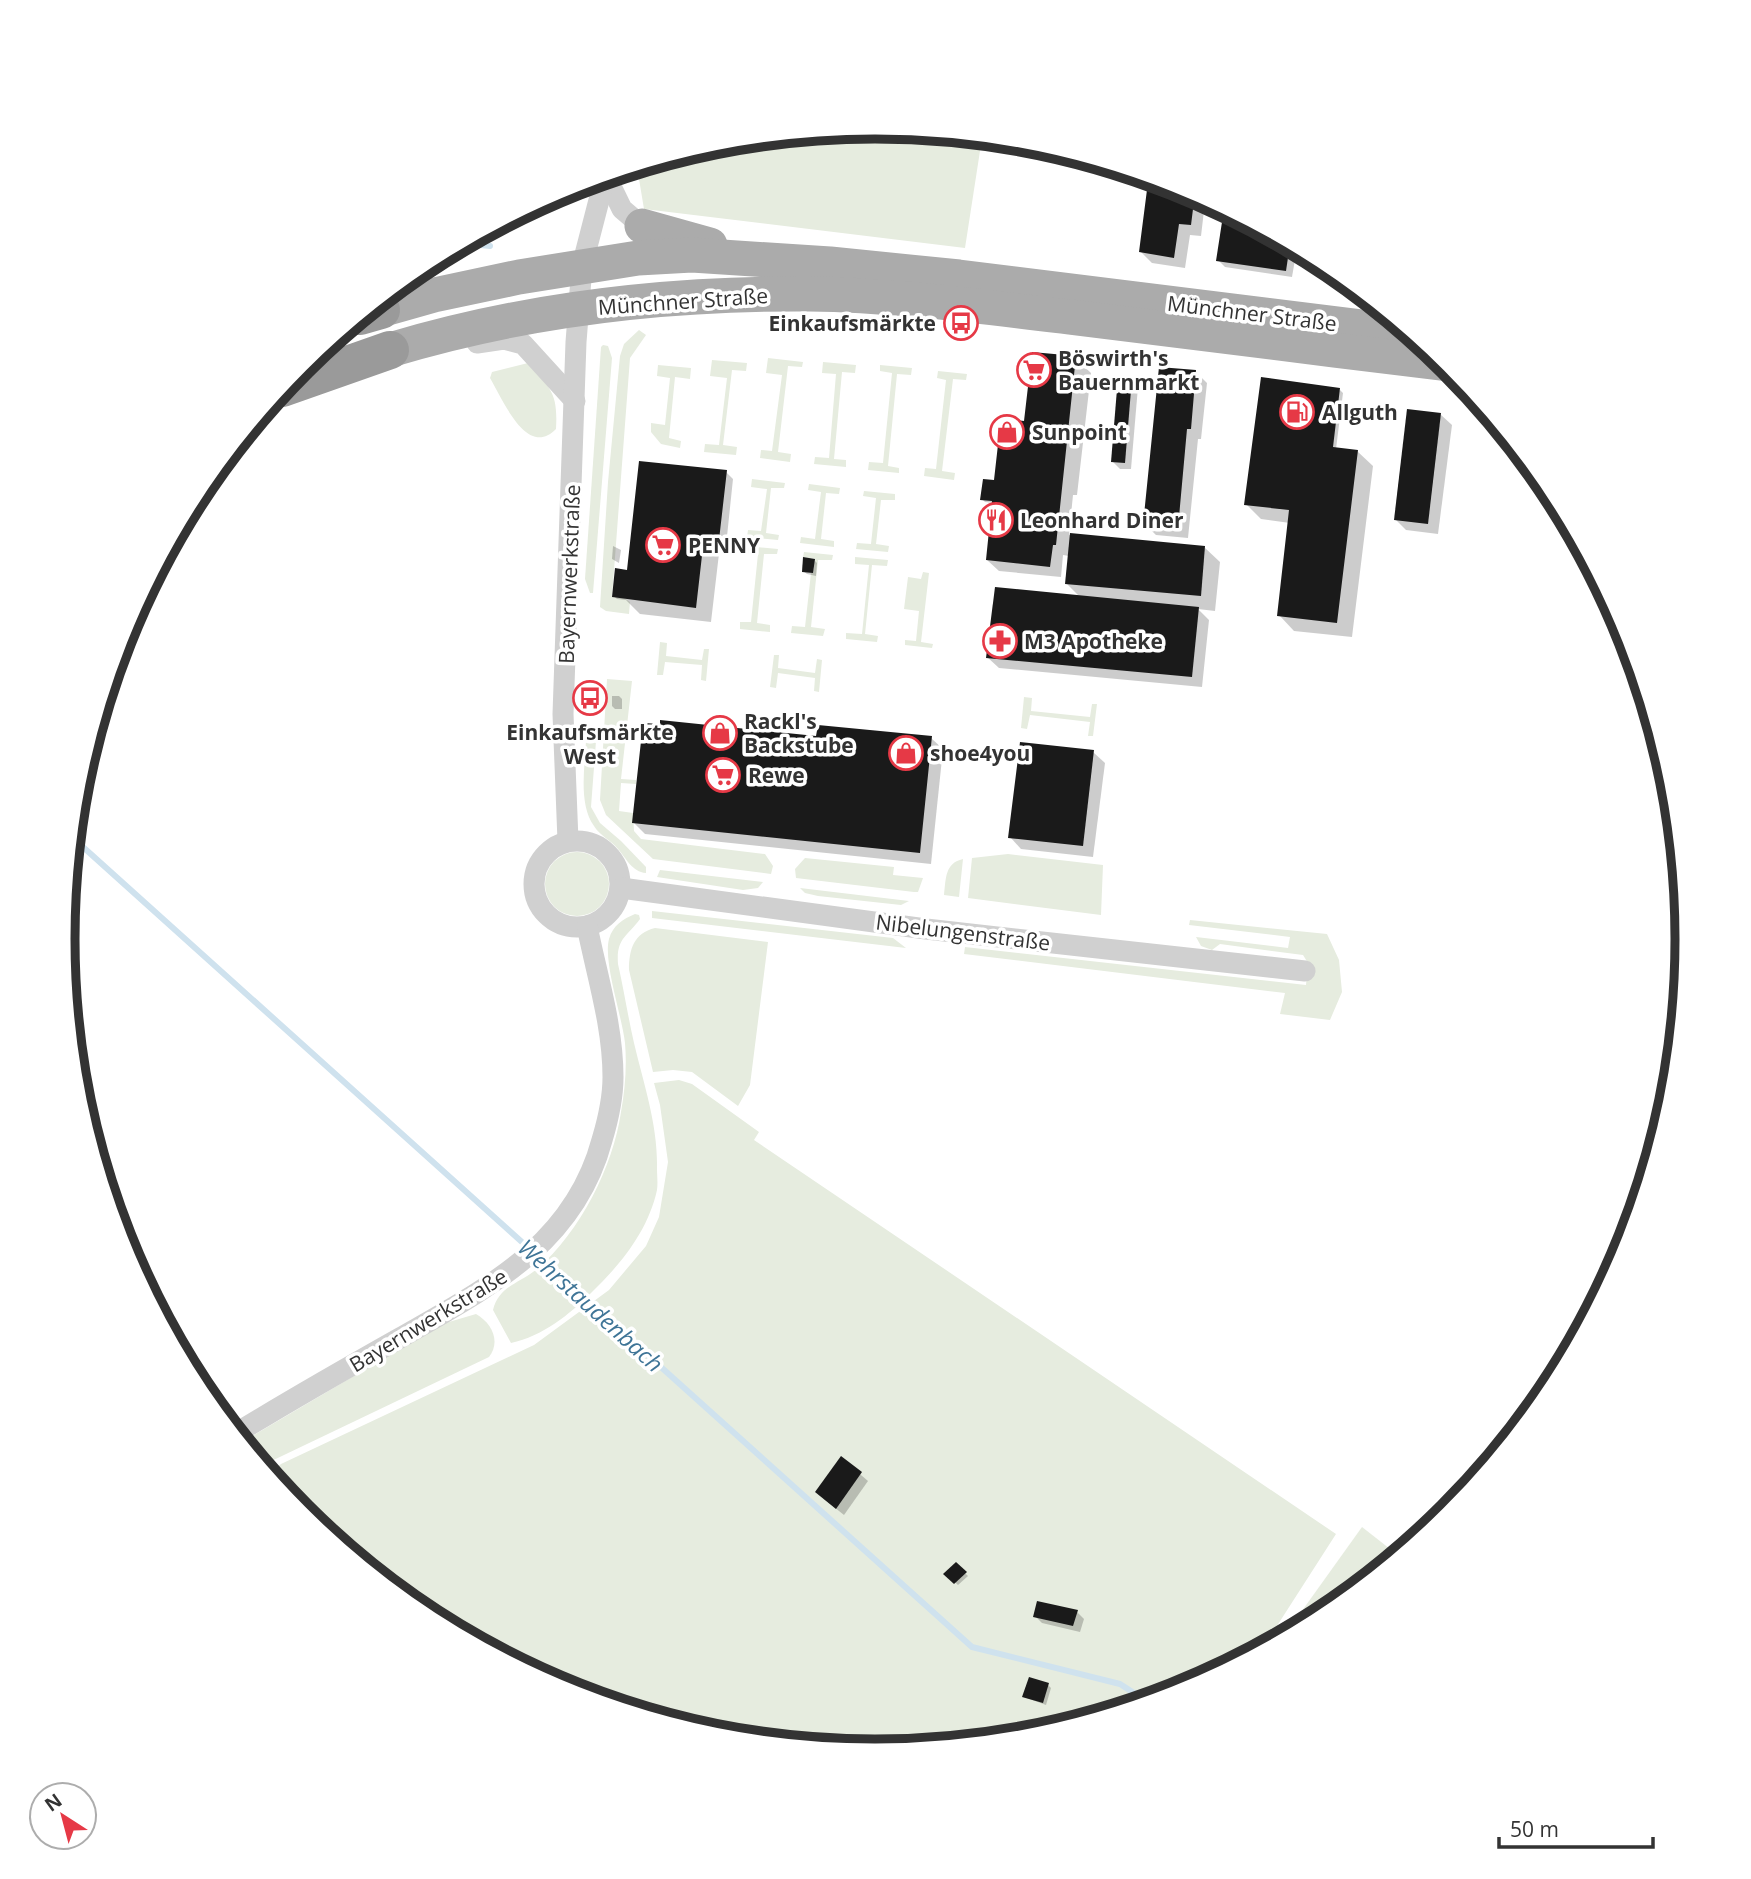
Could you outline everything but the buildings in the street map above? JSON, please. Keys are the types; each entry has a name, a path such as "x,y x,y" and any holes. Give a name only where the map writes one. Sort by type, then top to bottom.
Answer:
{"highway":[{"path":"304,380 390,350"}],"main road":[{"path":"642,226 757,258"},
{"name":"Münchner Straße","path":"582,266 638,258 692,255 757,258 987,294 1407,342"},
{"path":"382,310 464,288 582,266"},
{"name":"Münchner Straße","path":"579,308 684,298 797,294 889,298 987,294"},
{"path":"390,350 535,314 579,308"}],"street":[{"path":"610,185 622,209 642,226"},
{"path":"582,266 602,188"},
{"name":"Münchner Straße","path":"579,308 582,266"},
{"name":"Bayernwerkstraße","path":"568,841 563,715 579,308"},
{"path":"427,339 456,346 504,339 523,344 575,401"},
{"path":"583,840 609,853 617,866 621,888 613,908 603,919 577,928 551,919 535,896 534,882 537,868 544,856 554,847 568,841 583,840"},
{"name":"Nibelungenstraße","path":"621,888 926,929 1305,971"},
{"name":"Bayernwerkstraße","path":"243,1429 476,1294 515,1268 544,1242 583,1190 597,1161 609,1113 613,1079 605,1002 587,926"}],"shaded area":[{"path":"876,139 981,146 965,248 644,209 638,176 719,155 771,146"},
{"path":"639,330 646,335 630,358 612,597 624,598 630,602 629,614 606,611 600,607 620,356 624,344"},
{"path":"603,345 608,346 612,358 593,593 590,593 585,579"},
{"path":"768,358 803,362 802,367 788,366 778,452 791,454 790,462 760,458 761,450 772,451 782,375 766,373"},
{"path":"712,360 747,363 746,371 732,370 723,445 737,447 736,455 704,452 705,444 719,445 727,378 710,376"},
{"path":"823,362 856,365 855,373 842,372 834,459 846,460 846,467 814,464 815,457 829,458 836,374 822,373"},
{"path":"528,363 551,392 556,407 556,429 545,436 535,437 517,423 490,378 492,372"},
{"path":"658,365 691,368 690,379 675,377 669,438 681,441 680,448 661,444 651,432 651,423 665,425 670,378 657,376"},
{"path":"880,365 912,368 911,375 897,374 888,466 899,468 899,473 868,470 869,462 883,463 892,373 880,371"},
{"path":"938,371 967,374 966,380 953,379 942,471 955,473 954,480 924,476 925,468 936,469 946,380 937,378"},
{"path":"752,479 785,483 784,488 771,488 766,533 779,535 778,540 747,537 748,530 761,531 767,489 751,487"},
{"path":"809,484 840,488 839,494 826,493 821,539 834,541 834,547 800,543 801,537 815,539 821,492 808,490"},
{"path":"864,491 895,494 895,500 881,500 876,544 889,546 888,552 856,549 857,543 871,544 876,498 863,496"},
{"path":"746,546 778,549 777,554 764,554 757,623 770,625 770,632 740,629 740,622 751,622 758,554 745,553"},
{"path":"804,552 833,555 832,560 818,560 811,627 825,629 823,636 791,633 792,626 805,627 815,559 803,557"},
{"path":"855,557 888,560 887,566 872,565 865,634 878,636 877,642 846,639 846,633 862,634 869,565 855,564"},
{"path":"923,572 929,573 921,642 933,644 932,648 905,645 905,640 916,641 919,611 904,609 908,577 921,579"},
{"path":"660,642 667,643 666,656 702,660 704,649 709,649 706,681 701,680 702,665 665,662 663,675 657,675"},
{"path":"774,655 779,655 778,668 815,673 817,659 822,660 819,692 814,691 815,678 778,673 776,688 770,687"},
{"path":"607,679 632,681 621,779 636,780 636,784 621,783 619,811 633,813 634,831 641,839 765,854 773,866 771,874 653,859 606,815 600,800"},
{"path":"1024,697 1032,698 1031,711 1090,717 1092,704 1097,704 1093,736 1088,736 1090,722 1030,715 1027,729 1021,728"},
{"path":"586,740 596,741 591,807 600,823 646,867 646,873 633,867 596,829 589,817 584,796"},
{"path":"571,852 583,852 600,861 607,872 607,896 600,907 583,916 571,916 559,911 550,902 545,890 545,878 550,866 559,857"},
{"path":"1008,854 1103,865 1101,915 968,898 972,858"},
{"path":"805,858 894,867 893,875 923,878 918,892 914,892 796,878 795,869"},
{"path":"963,859 959,897 944,895 950,868"},
{"path":"660,870 763,882 758,888 743,890 657,877"},
{"path":"800,888 909,901 901,905 818,896 805,893"},
{"path":"652,911 893,938 906,948 652,918"},
{"path":"635,914 639,915 640,919 621,943 618,964 655,1137 657,1190 653,1205 632,1246 592,1292 555,1324 511,1343 493,1310 496,1302 505,1290 537,1269 567,1237 592,1197 611,1155 625,1087 626,1052 608,949 609,939 616,926"},
{"path":"1190,920 1327,934 1339,960 1342,992 1330,1020 1280,1014 1285,993 964,954 965,947 1306,985 1308,963 1303,955 1220,944 1212,950 1201,946 1196,937 1288,948 1290,937 1189,925"},
{"path":"655,928 768,942 750,1085 738,1106 692,1072 653,1072 629,970 634,943 642,934"},
{"path":"679,1080 692,1084 759,1132 754,1140 1336,1534 1271,1636 1182,1679 1083,1712 1032,1724 980,1733 876,1740 771,1733 668,1712 569,1679 475,1633 388,1574 348,1541 275,1468 534,1345 609,1290 646,1246 659,1217 668,1162 654,1083"},
{"path":"476,1314 486,1322 493,1333 493,1351 489,1357 270,1462 250,1437 442,1324"},
{"path":"1362,1527 1392,1550 1363,1574 1295,1621"}],"waterway":[{"path":"478,245 490,246"},
{"name":"Wehrstaudenbach","path":"81,845 972,1647 1120,1684 1138,1695"}],"place":[{"name":"Einkaufsmärkte","path":"961,323"},
{"name":"Böswirth's Bauernmarkt","path":"1034,370"},
{"name":"Allguth","path":"1297,412"},
{"name":"Sunpoint","path":"1007,432"},
{"name":"Leonhard Diner","path":"996,520"},
{"name":"PENNY","path":"663,545"},
{"name":"M3 Apotheke","path":"1000,641"},
{"name":"Einkaufsmärkte West","path":"590,698"},
{"name":"Rackl's Backstube","path":"720,733"},
{"name":"shoe4you","path":"906,753"},
{"name":"Rewe","path":"723,775"}]}
